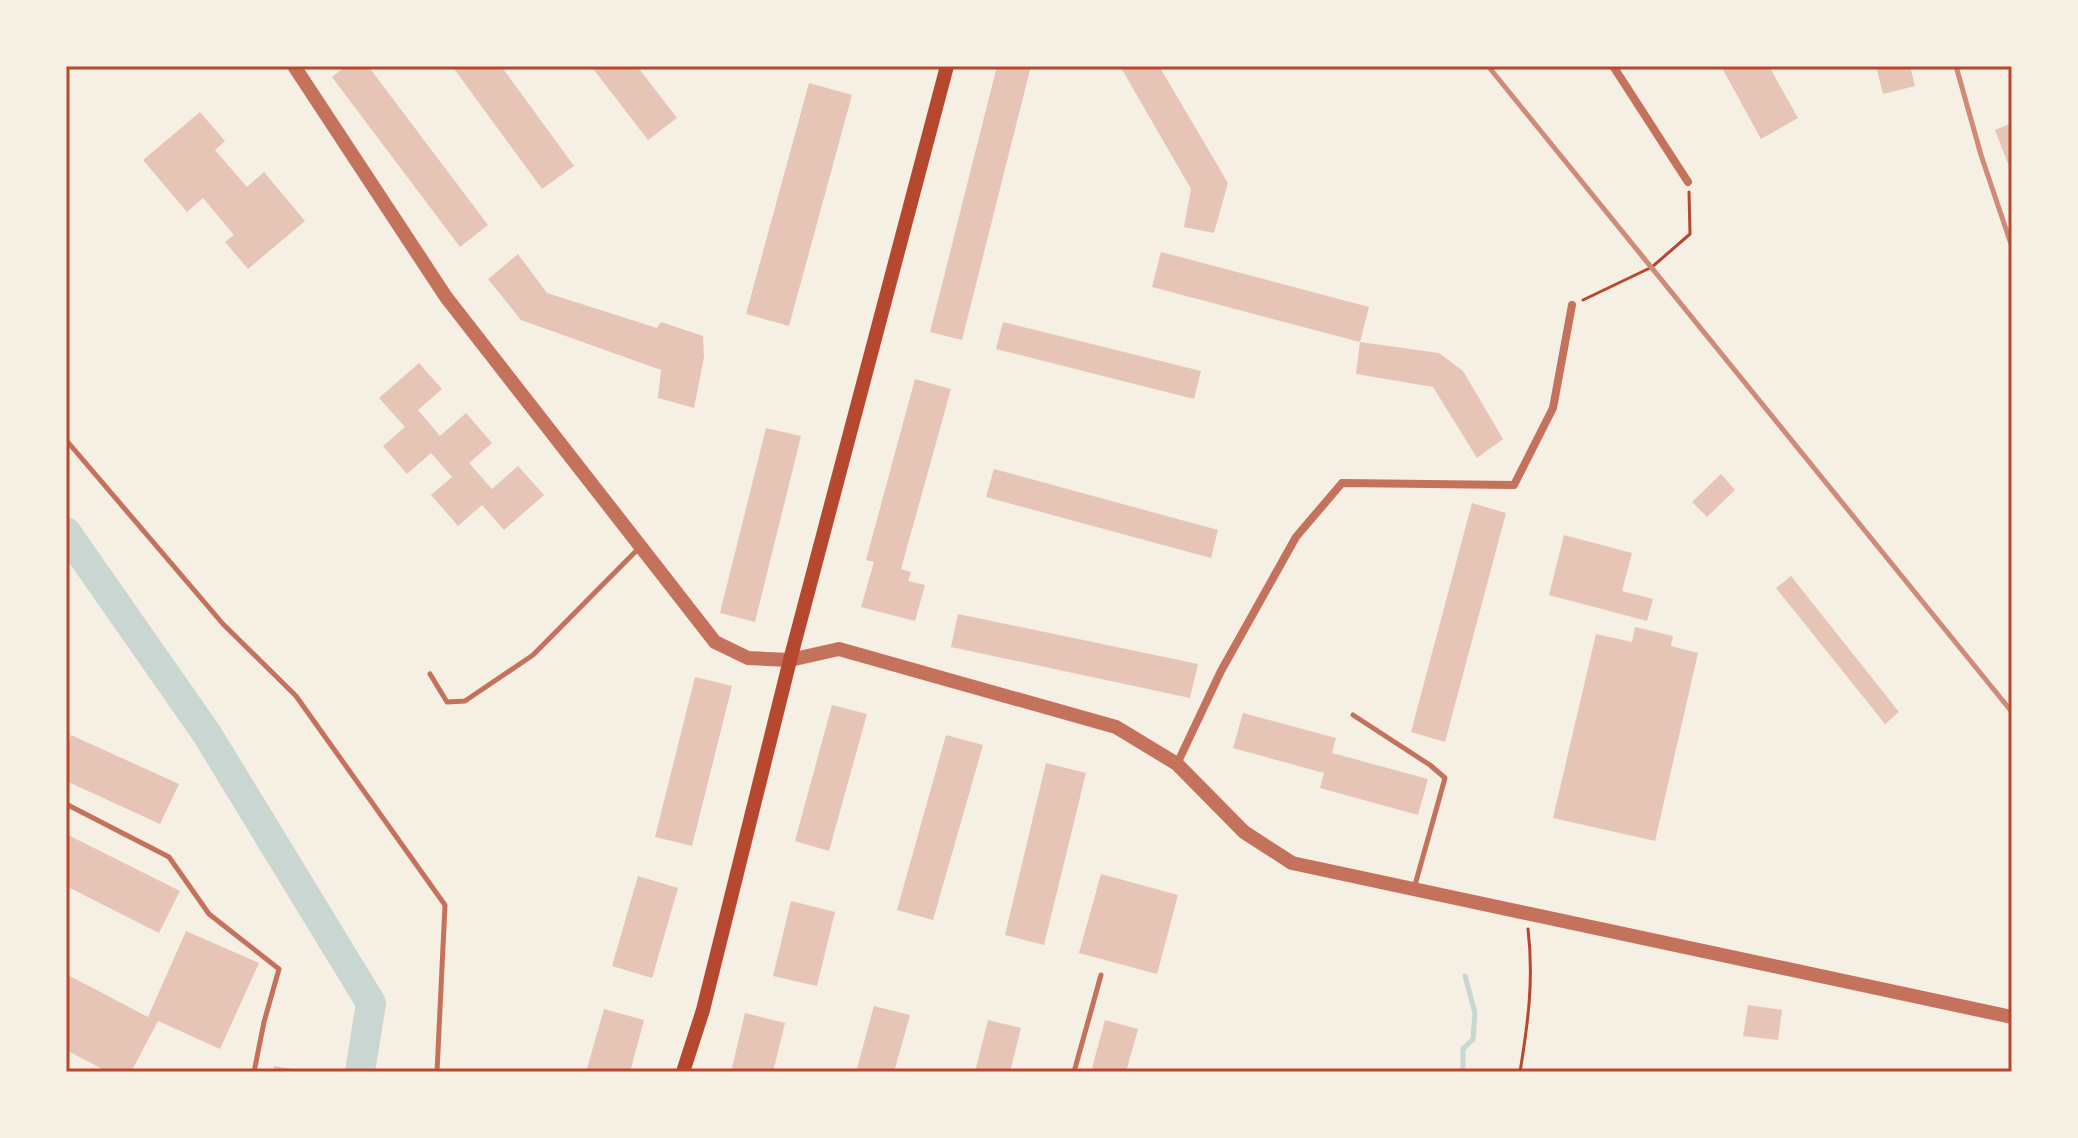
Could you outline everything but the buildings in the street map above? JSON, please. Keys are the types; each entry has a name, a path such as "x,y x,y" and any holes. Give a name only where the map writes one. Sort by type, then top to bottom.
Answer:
{"main road":[{"path":"683,1072 703,1010 790,660 947,66"}],"street":[{"path":"294,66 446,297 715,642 748,658 790,660 839,649 1116,727 1177,764 1244,832 1292,863 2012,1017"},
{"path":"1613,66 1688,182"},
{"path":"1177,764 1221,671 1296,537 1342,483 1514,485 1553,408 1572,305"}],"lane":[{"path":"66,440 223,624 296,696 445,905 437,1072"},
{"path":"430,674 447,702 465,701 533,655 640,547"},
{"path":"1353,715 1445,778 1414,889"},
{"path":"66,804 169,857 209,914 279,969 254,1072"},
{"path":"1074,1072 1101,975"}],"path":[{"path":"1572,305 1652,267 1690,234 1688,182"},
{"path":"1520,1072 1530,1010 1531,951 1527,913"}],"waterway":[{"path":"66,532 207,734 371,1003 360,1072"},
{"path":"1463,1072 1463,1049 1473,1039 1475,1013 1465,976"}],"railway":[{"path":"1488,66 2012,712"},
{"path":"1956,66 1981,155 2012,247"}]}
